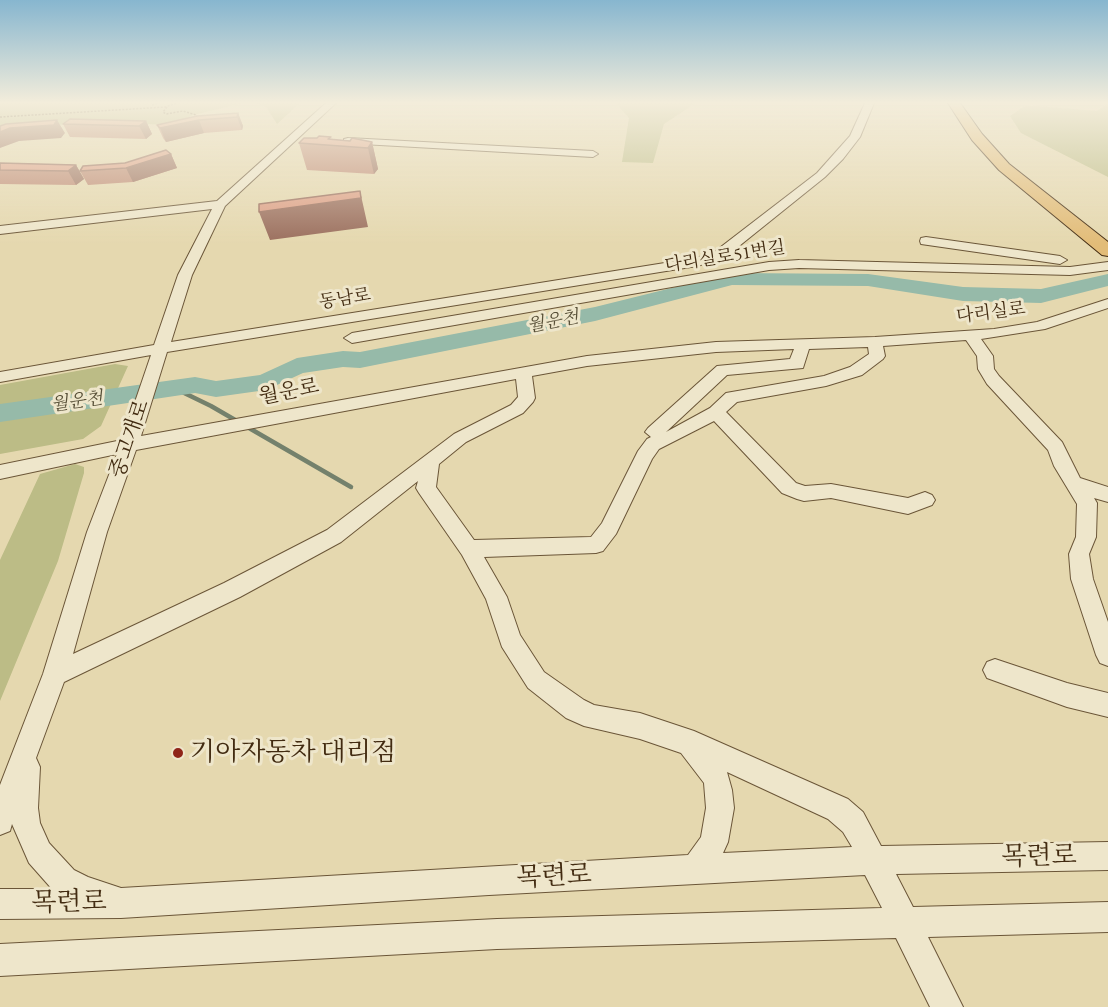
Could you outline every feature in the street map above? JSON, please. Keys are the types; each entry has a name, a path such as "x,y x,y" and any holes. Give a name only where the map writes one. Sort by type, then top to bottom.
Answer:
{"highway":[{"path":"988,150 1073,216 1108,235"},
{"path":"1002,150 1108,251"}],"street":[{"name":"중고개로","path":"0,821 55,674 97,532 129,445 159,348 185,275 220,204 284,150"},
{"path":"515,150 594,154"},
{"name":"동남로","path":"0,377 159,348 697,262 718,256 821,175 845,150"},
{"path":"0,230 220,204"},
{"path":"926,241 1064,261 1082,271"},
{"name":"다리실로51번길","path":"352,338 769,266 898,266 1082,271 1108,266"},
{"name":"다리실로","path":"587,360 716,347 875,342 970,336 1040,326 1108,303"},
{"path":"970,336 985,356 986,369 993,380 1056,447 1062,466 1087,503 1086,537 1078,554 1082,579 1108,655"},
{"path":"469,549 596,545 609,528 644,456 653,444 716,412 732,397 826,381 856,371 877,356 875,342"},
{"path":"654,432 723,370 797,364 802,344"},
{"name":"월운로","path":"0,472 201,431 587,360"},
{"path":"55,674 221,596 334,537 430,464 460,438 517,409 528,398 523,372"},
{"path":"716,412 745,445 789,488 804,494 831,491 908,506 925,500"},
{"path":"430,464 426,488 441,506 469,549 496,597 510,640 536,680 575,709 593,717 640,726 689,742 838,809 853,822 947,1007"},
{"path":"1075,483 1108,495"},
{"path":"995,670 1067,695 1108,705"},
{"path":"0,782 31,738"},
{"path":"31,738 24,808 26,824 35,845 64,880 81,890 121,903"},
{"path":"689,742 715,776 720,808 714,842 693,871"},
{"name":"목련로","path":"0,904 121,903 489,880 873,860 1108,856"},
{"path":"0,960 497,934 1108,917"}],"green space":[{"path":"624,150 657,150 653,163 622,162"},
{"path":"1055,150 1108,150 1108,177"},
{"path":"115,364 128,366 101,426 83,439 0,454 0,385"},
{"path":"75,464 84,467 84,473 58,561 0,701 0,560 40,474"}],"building":[{"path":"166,150 171,154 126,168 80,171 83,166 125,163"},
{"path":"0,163 76,165 68,171 0,170"},
{"path":"360,191 361,198 259,212 259,204"}],"waterway":[{"name":"월운천","path":"0,413 195,385 216,389 266,382 297,366 343,359 360,360 595,314 732,279 868,280 963,294 1041,296 1108,280"},
{"path":"176,389 211,406 351,487"}],"place":[{"name":"기아자동차 대리점","path":"178,753"}]}
